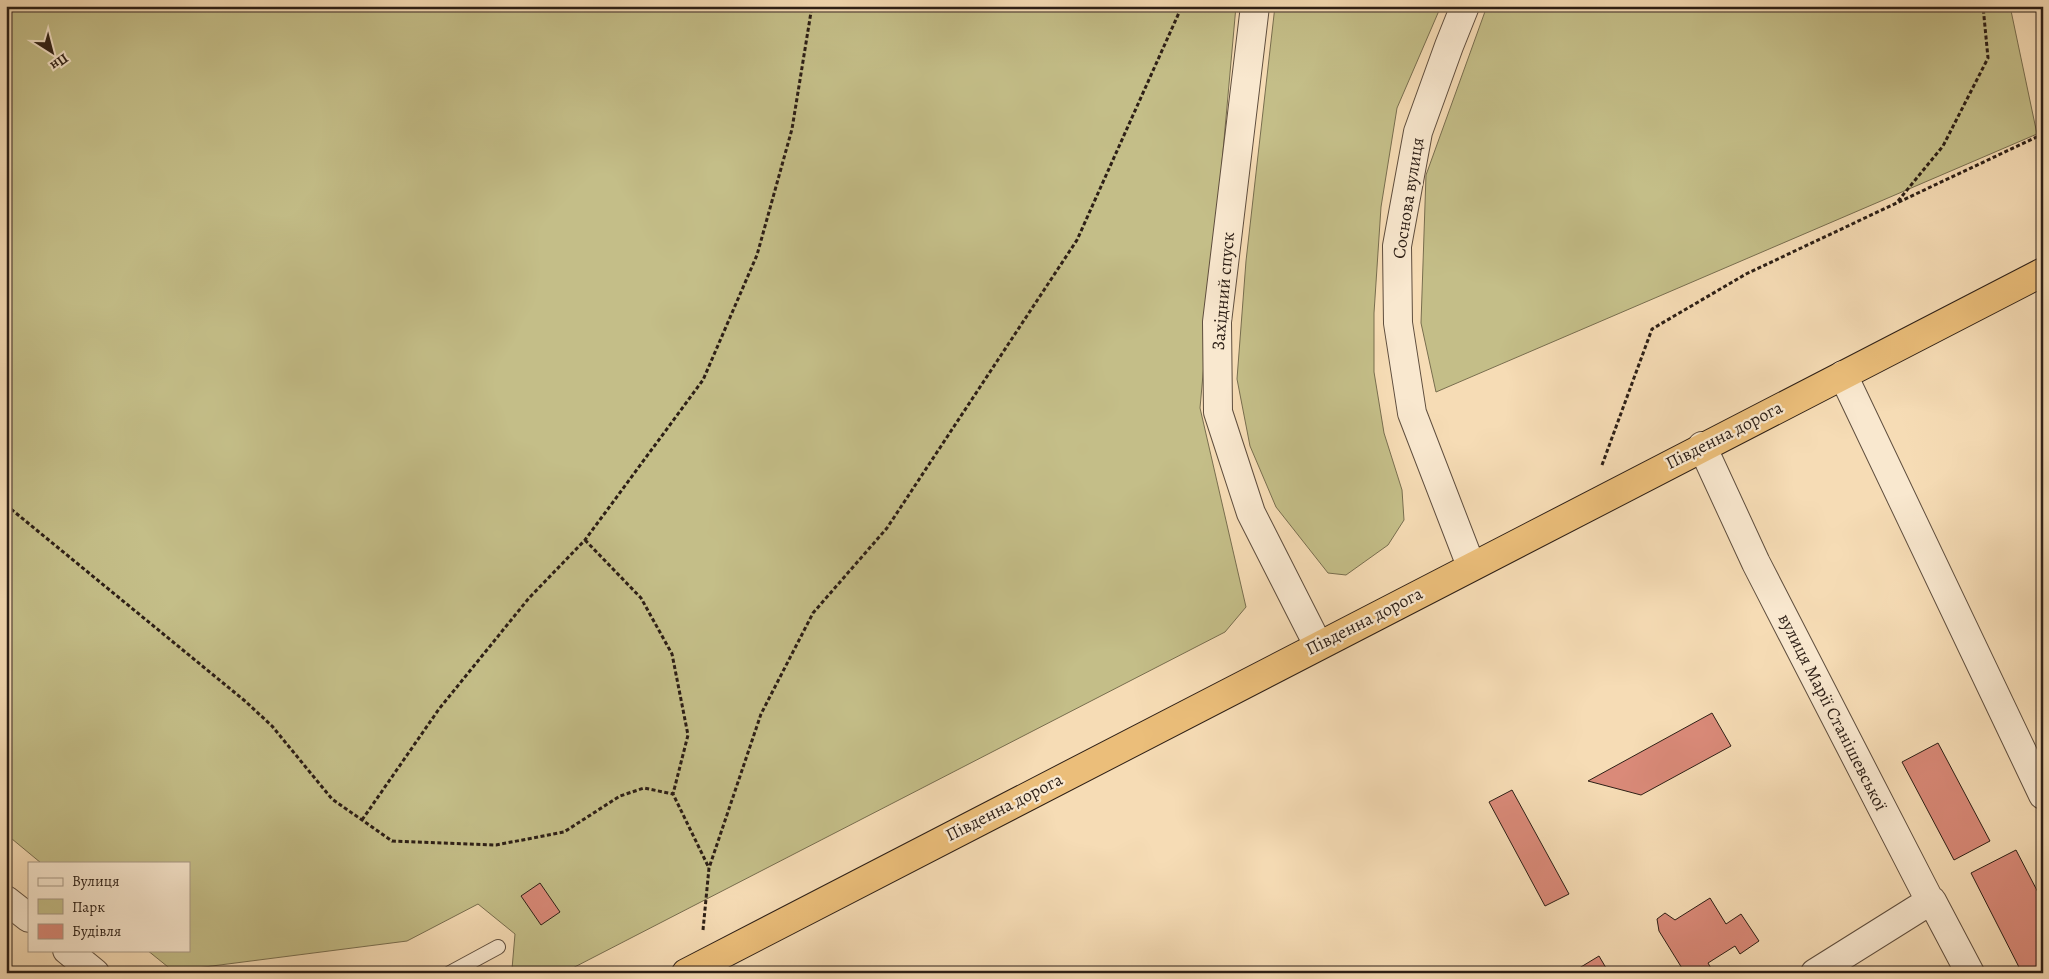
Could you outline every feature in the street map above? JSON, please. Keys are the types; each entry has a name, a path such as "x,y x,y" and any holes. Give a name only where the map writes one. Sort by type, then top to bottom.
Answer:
{"highway":[{"name":"Південна дорога","path":"693,969 1702,446 2043,272"}],"street":[{"name":"Західний спуск","path":"1255,6 1217,322 1218,412 1251,513 1318,645"},
{"name":"Соснова вулиця","path":"1465,6 1448,46 1418,132 1397,246 1398,323 1412,414 1471,566"},
{"path":"1843,375 2043,795"},
{"name":"вулиця Марії Станішевської","path":"1702,446 1756,563 1930,901 1932,901 1970,973"},
{"path":"6,900 28,917"},
{"path":"1815,973 1930,901"},
{"path":"69,952 95,973"}],"lane":[{"path":"450,973 498,947"}],"path":[{"path":"362,820 439,709 529,598 585,540 703,380 757,255 792,129 812,6"},
{"path":"693,969 709,868 761,714 813,613 887,528 1076,240 1182,6"},
{"path":"1897,202 1943,146 1988,58 1983,6"},
{"path":"1587,506 1652,329 1746,274 2043,134"},
{"path":"6,505 245,701 272,726 332,799 392,840 496,845 564,832 620,796 644,788 672,794"},
{"path":"585,540 641,598 672,654 688,735 672,794 709,868"}],"green space":[{"path":"6,6 1236,6 1200,408 1246,607 1225,632 563,973 506,973 512,969 515,934 478,904 407,941 173,971 149,952 190,952 190,862 40,862 6,834"},
{"path":"1275,6 1441,6 1397,108 1381,207 1374,313 1374,372 1384,433 1402,490 1404,520 1388,545 1346,575 1328,573 1276,507 1250,446 1237,379 1246,261"},
{"path":"1487,6 2010,6 2037,134 1436,392 1421,323 1426,175"}],"building":[{"path":"1712,713 1731,746 1641,795 1588,781"},
{"path":"1938,743 1990,841 1954,860 1902,762"},
{"path":"1512,790 1569,894 1545,906 1489,802"},
{"path":"2016,850 2043,902 2043,973 2022,973 1971,873"},
{"path":"540,883 560,912 541,925 521,896"},
{"path":"1710,898 1726,924 1741,914 1759,941 1740,954 1735,946 1708,963 1712,970 1707,973 1685,973 1659,931 1657,919 1665,913 1675,920"},
{"path":"1599,956 1609,973 1571,973"}]}
